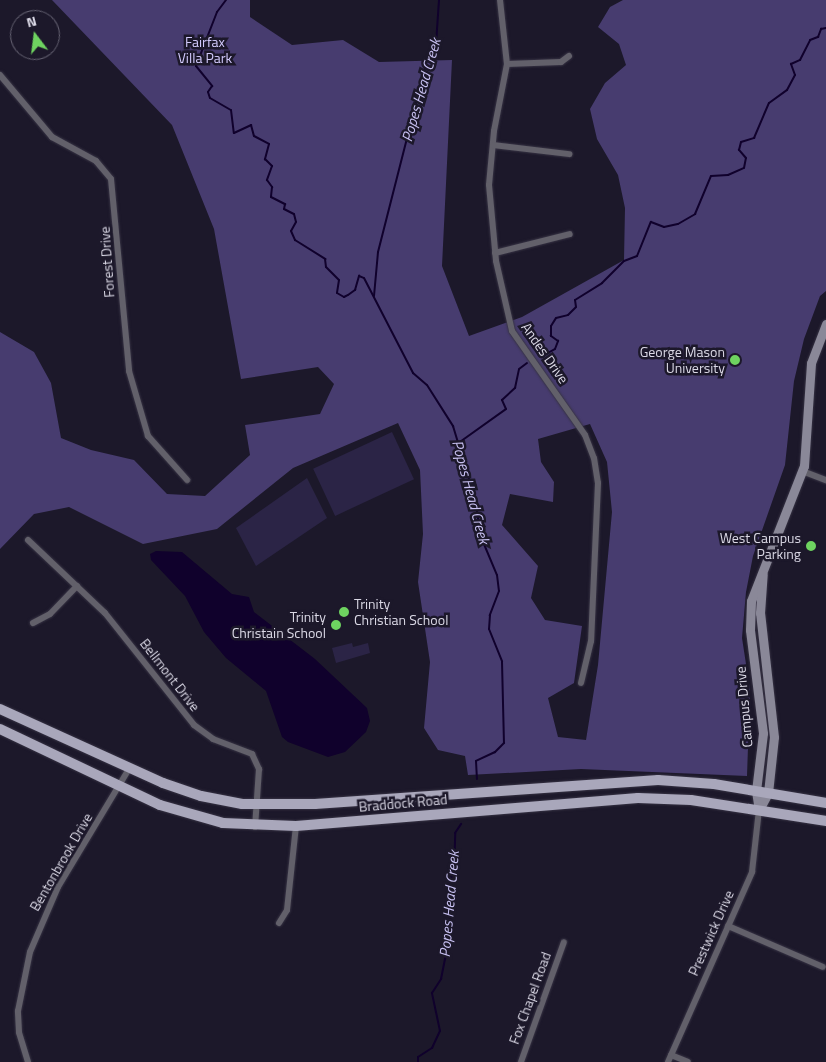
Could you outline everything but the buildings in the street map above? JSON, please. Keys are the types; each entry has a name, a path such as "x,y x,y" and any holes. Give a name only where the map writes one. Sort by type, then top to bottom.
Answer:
{"main road":[{"name":"Braddock Road","path":"0,709 130,768 202,796 257,805 343,802 641,780 680,781 826,803"},
{"name":"Braddock Road","path":"0,729 118,787 187,814 223,823 255,826 296,826 638,798 691,800 826,821"}],"street":[{"name":"Andes Drive","path":"500,0 507,64 493,145 489,185 495,253 512,331 585,435 597,469 599,497 591,641 581,683"},
{"path":"507,64 561,62 569,56"},
{"name":"Forest Drive","path":"0,75 52,137 96,162 111,179 129,371 148,436 187,480"},
{"path":"493,145 568,154"},
{"path":"495,253 570,234"},
{"name":"Campus Drive","path":"759,810 756,791 763,733 750,616 753,591 802,472 807,451 811,362 826,324"},
{"path":"802,472 826,480"},
{"name":"Bellmont Drive","path":"28,540 105,613 194,725 213,738 252,754 259,769 255,826"},
{"name":"Campus Drive","path":"759,810 768,793 774,736 760,614 765,560"},
{"path":"33,623 50,614 77,586"},
{"name":"Bentonbrook Drive","path":"28,1062 19,1032 18,1011 30,952 58,887 130,768"},
{"name":"Prestwick Drive","path":"668,1062 754,865 759,810"},
{"path":"279,923 287,910 296,826"},
{"path":"728,926 823,967"},
{"name":"Fox Chapel Road","path":"521,1062 564,942"},
{"path":"672,1054 688,1062"}],"shaded area":[{"path":"392,432 414,479 335,516 313,469"},
{"path":"307,478 327,518 256,566 236,528"},
{"path":"156,551 182,552 232,594 249,597 254,612 315,659 367,708 370,721 366,732 345,752 328,757 288,742 282,737 266,691 226,658 204,632 185,596 151,560 150,554"},
{"path":"352,643 353,647 368,643 370,653 336,663 332,648"}],"green space":[{"name":"Fairfax Villa Park","path":"52,0 250,0 250,17 292,45 343,40 379,62 452,60 442,266 469,336 522,317 624,260 625,208 618,175 597,139 590,109 605,83 626,65 619,44 598,27 610,7 623,0 826,0 826,291 820,296 804,339 794,381 785,465 753,556 746,592 742,638 750,690 747,776 581,769 468,775 465,756 438,750 424,728 430,662 418,582 423,534 420,470 398,423 293,468 217,529 143,544 69,507 34,514 0,549 0,332 34,352 51,383 61,438 91,450 134,460 167,494 205,496 250,455 245,425 320,414 334,384 318,367 241,379 214,229 172,125","holes":["590,424 607,462 612,512 598,665 586,740 558,737 548,698 574,683 582,626 545,620 531,598 538,566 502,525 510,494 553,502 554,482 541,462 538,439"]}],"waterway":[{"name":"Popes Head Creek","path":"226,0 217,12 196,66 212,86 208,92 210,98 231,110 234,133 251,125 254,136 269,144 265,159 272,166 267,180 272,187 271,197 285,204 284,209 294,214 296,222 291,231 295,240 325,259 326,267 339,280 337,293 344,297 355,290 359,276 364,278 413,373 427,385 453,426 475,499 481,537 497,575 499,591 490,615 489,629 502,662 504,743 495,752 476,761 477,779"},
{"name":"Popes Head Creek","path":"374,296 378,252 428,56 436,44 439,0"},
{"path":"538,354 542,349 546,354 555,349 558,341 551,336 551,326 556,318 568,315 576,307 575,300 602,283 624,261 637,256 651,222 664,227 678,224 695,214 711,176 728,175 744,168 746,158 739,150 741,142 754,138 769,103 787,90 795,75 791,64 800,60 810,40 818,37 821,29 826,28"},
{"path":"457,444 506,409 502,400 515,388 519,369 527,363"},
{"name":"Popes Head Creek","path":"418,1062 418,1057 432,1048 440,1031 432,993 441,979 449,939 452,899 448,887 454,870 455,833 461,824"}],"place":[{"name":"George Mason University","path":"735,360"},
{"name":"West Campus Parking","path":"811,546"},
{"name":"Trinity Christian School","path":"344,612"},
{"name":"Trinity Christain School","path":"336,625"}]}
